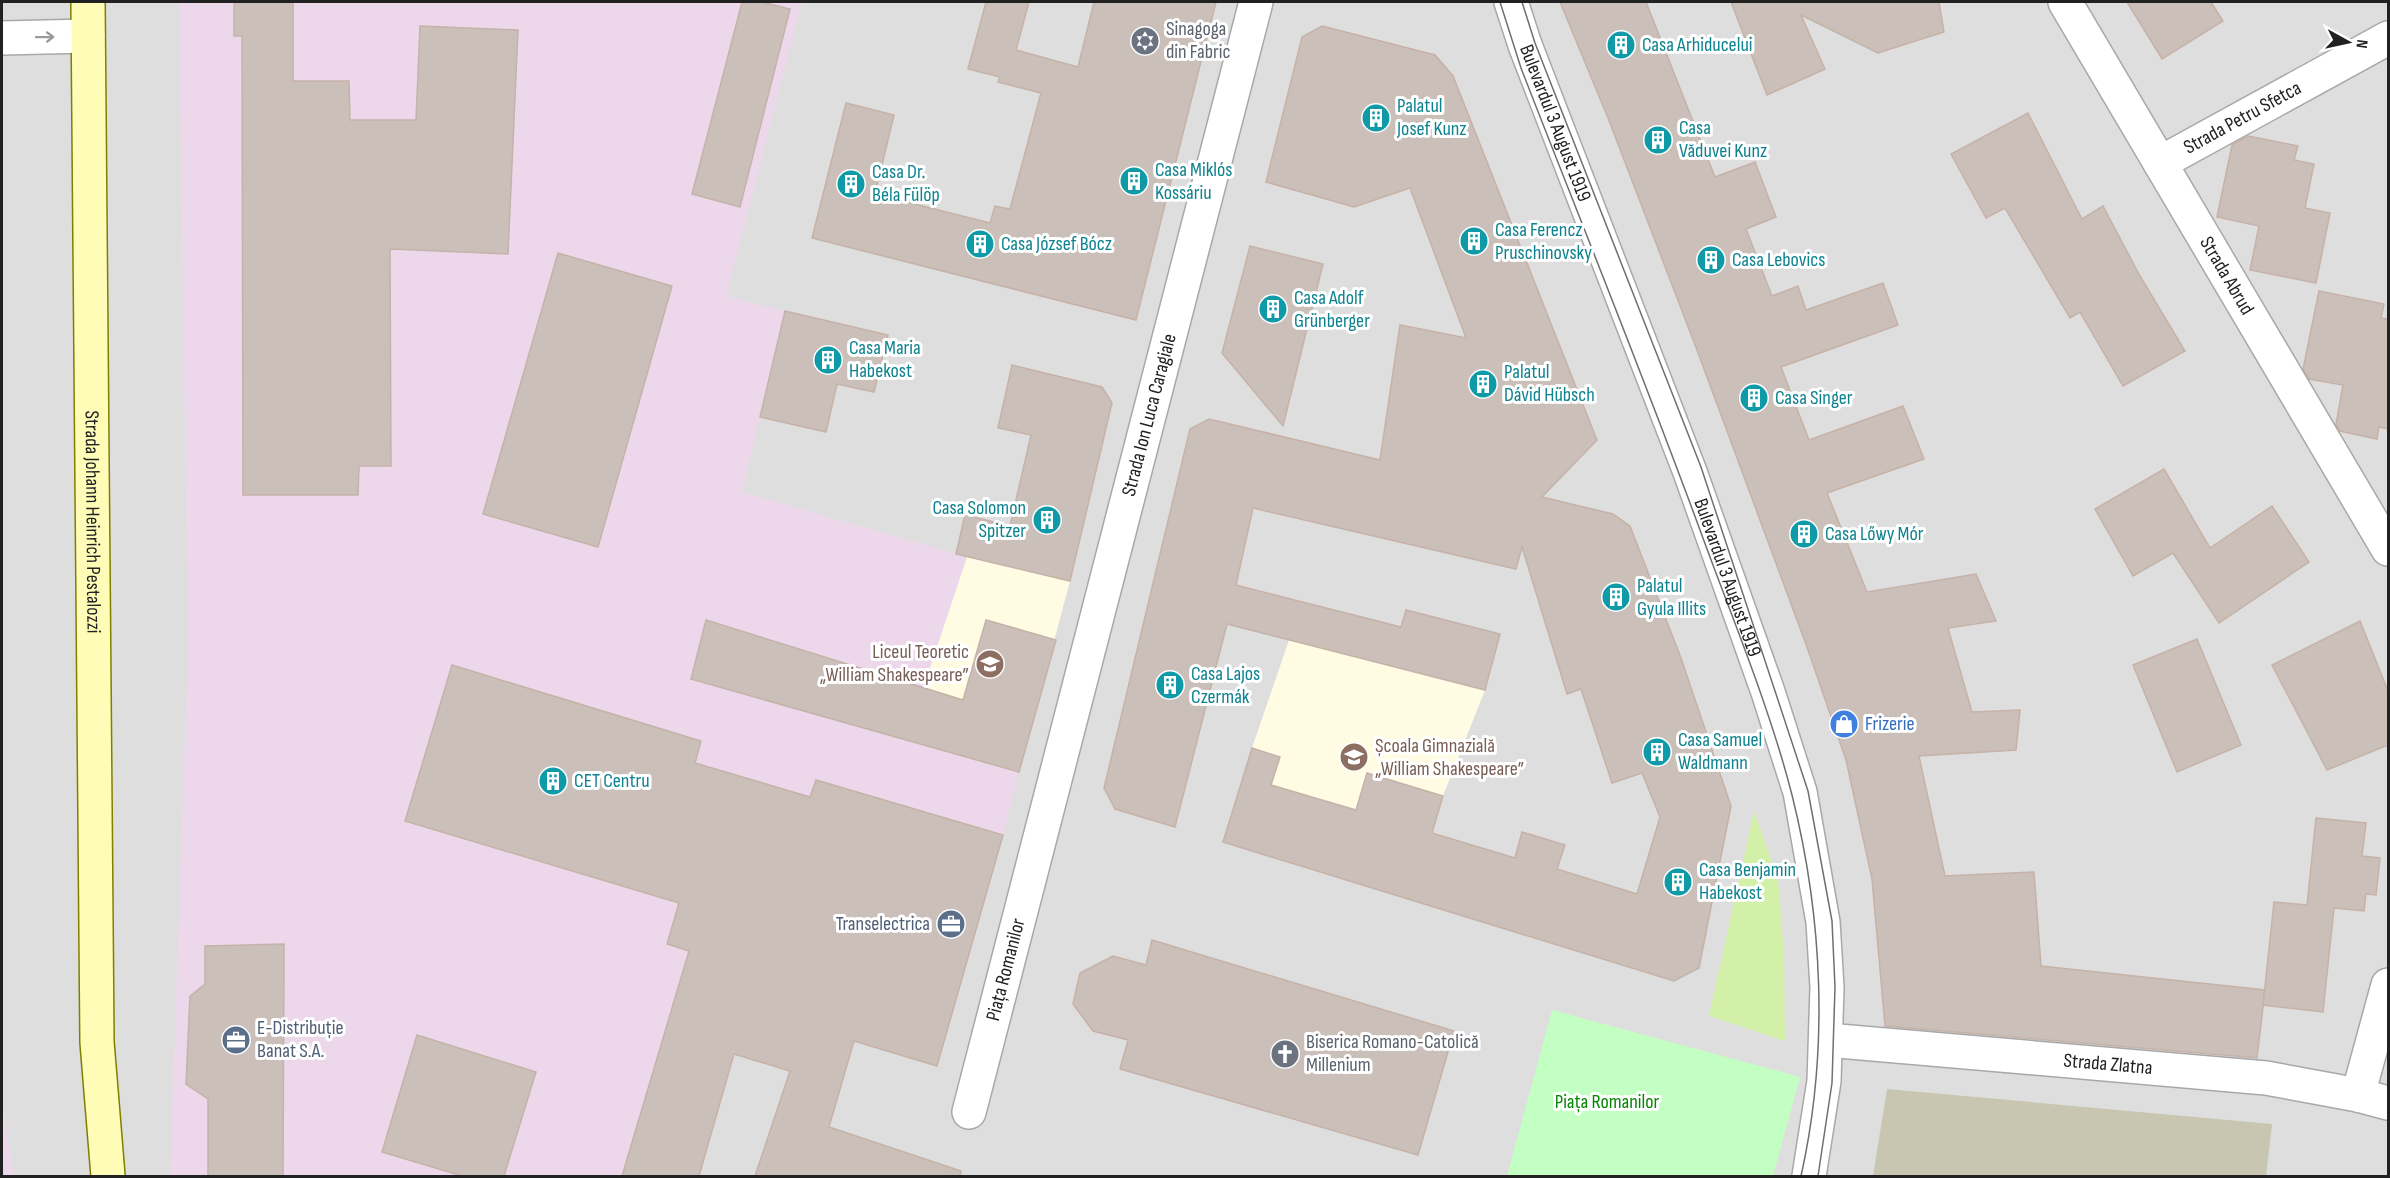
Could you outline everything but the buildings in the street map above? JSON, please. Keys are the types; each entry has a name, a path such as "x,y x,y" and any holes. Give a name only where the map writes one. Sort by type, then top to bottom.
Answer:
{"main road":[{"name":"Strada Johann Heinrich Pestalozzi","path":"88,2 97,1042 108,1176"},
{"name":"Strada Johann Heinrich Pestalozzi","path":"84,1176 97,1042"}],"street":[{"name":"Strada Ion Luca Caragiale","path":"1043,828 1256,2"},
{"name":"Bulevardul 3 August 1919","path":"1512,2 1525,45 1690,472 1768,692 1800,792 1823,922 1827,987 1827,1040 1820,1114 1809,1176"},
{"name":"Strada Abrud","path":"2065,2 2388,549"},
{"path":"2,38 88,36"},
{"name":"Strada Petru Sfetca","path":"2160,163 2388,38"},
{"name":"Piața Romanilor","path":"969,1112 1043,828"},
{"path":"2373,1099 2388,985"},
{"name":"Strada Zlatna","path":"1827,1040 2266,1078 2373,1099"}],"shaded area":[{"path":"2,2 2388,2 2388,1176 2,1176"},
{"path":"179,2 802,2 726,296 785,311 742,492 967,557 908,741 1019,772 1003,835 816,780 699,1176 170,1176 188,649"},
{"name":"Liceul Teoretic „William Shakespeare”","path":"967,557 1070,581 1019,772 908,741"},
{"name":"Școala Gimnazială „William Shakespeare”","path":"1289,640 1485,690 1443,796 1401,784 1369,887 1223,842"},
{"path":"1887,1089 2272,1124 2266,1176 1873,1176"},
{"path":"2,1106 14,1176 2,1176"}],"green space":[{"path":"1754,811 1778,880 1784,953 1785,1041 1709,1016"},
{"name":"Piața Romanilor","path":"1552,1010 1800,1077 1773,1176 1507,1176"}],"tram line":[{"path":"1500,2 1521,68 1656,414 1749,662 1783,761 1792,795 1810,889 1819,985 1816,1081 1801,1176"},
{"path":"1522,2 1535,43 1701,467 1808,791 1832,921 1835,987 1832,1083 1818,1176"}],"place":[{"name":"Sinagoga din Fabric","path":"1145,41"},
{"name":"Casa Arhiducelui","path":"1621,45"},
{"name":"Palatul Josef Kunz","path":"1376,118"},
{"name":"Casa Văduvei Kunz","path":"1658,140"},
{"name":"Casa Miklós Kossáriu","path":"1134,181"},
{"name":"Casa Dr. Béla Fülöp","path":"851,184"},
{"name":"Casa Ferencz Pruschinovsky","path":"1474,241"},
{"name":"Casa József Bócz","path":"980,244"},
{"name":"Casa Lebovics","path":"1711,260"},
{"name":"Casa Adolf Grünberger","path":"1273,309"},
{"name":"Casa Maria Habekost","path":"828,360"},
{"name":"Palatul Dávid Hübsch","path":"1483,384"},
{"name":"Casa Singer","path":"1754,398"},
{"name":"Casa Solomon Spitzer","path":"1047,520"},
{"name":"Casa Lőwy Mór","path":"1804,534"},
{"name":"Palatul Gyula Illits","path":"1616,597"},
{"name":"Liceul Teoretic „William Shakespeare”","path":"990,664"},
{"name":"Casa Lajos Czermák","path":"1170,685"},
{"name":"Frizerie","path":"1844,724"},
{"name":"Casa Samuel Waldmann","path":"1657,752"},
{"name":"Școala Gimnazială „William Shakespeare”","path":"1354,757"},
{"name":"CET Centru","path":"553,781"},
{"name":"Casa Benjamin Habekost","path":"1678,882"},
{"name":"Transelectrica","path":"951,924"},
{"name":"E-Distribuție Banat S.A.","path":"236,1040"},
{"name":"Biserica Romano-Catolică Millenium","path":"1285,1054"}]}
